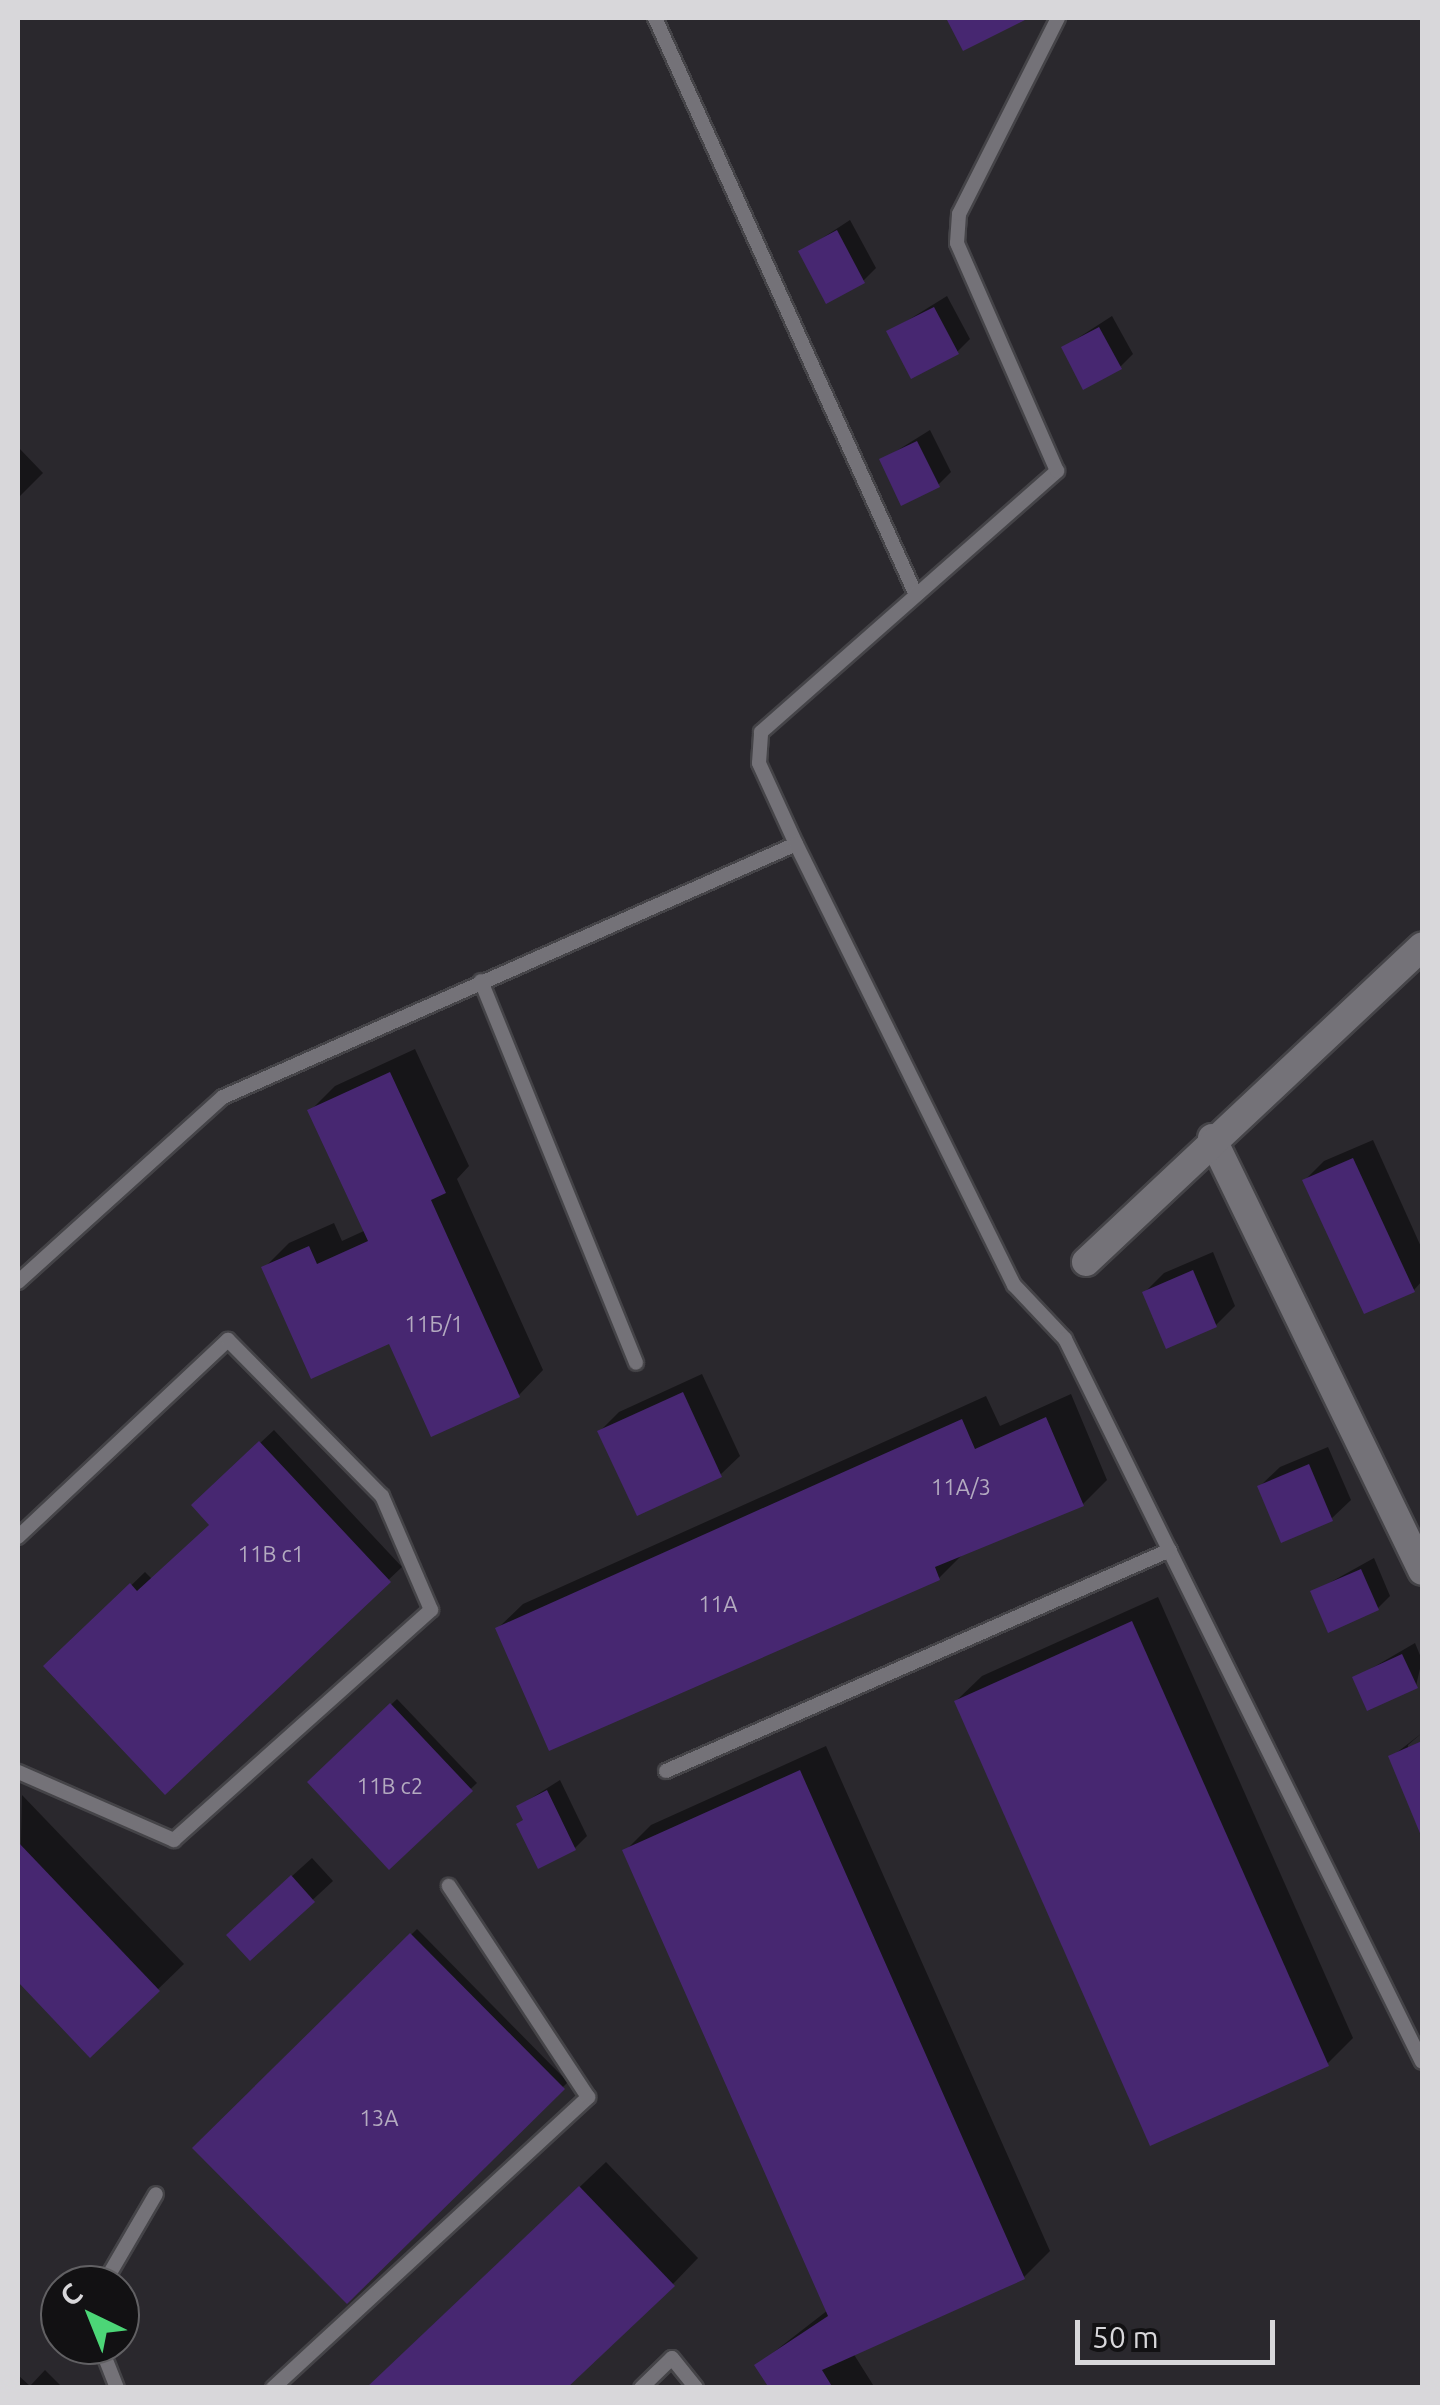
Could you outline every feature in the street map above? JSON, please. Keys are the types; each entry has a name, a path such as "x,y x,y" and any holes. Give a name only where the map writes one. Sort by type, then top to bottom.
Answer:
{"street":[{"path":"1086,1262 1212,1138 1422,946"},
{"path":"1212,1138 1422,1571"}],"lane":[{"path":"654,18 916,595"},
{"path":"1051,22 959,214 958,242 1057,471 762,732 759,763 1014,1285 1065,1339 1422,2062"},
{"path":"18,1282 223,1096 796,844"},
{"path":"480,981 636,1363"},
{"path":"18,1538 228,1340 382,1496 431,1610 174,1840 18,1772"},
{"path":"666,1771 1170,1550"},
{"path":"274,2388 588,2097 449,1886"},
{"path":"114,2265 156,2194"},
{"path":"641,2388 672,2358 696,2388"}],"building":[{"path":"946,18 1029,18 963,51"},
{"path":"837,230 865,283 826,304 798,251"},
{"path":"934,307 959,354 911,379 886,331"},
{"path":"1099,327 1122,369 1083,390 1061,347"},
{"path":"917,441 940,487 901,506 879,459"},
{"path":"390,1072 446,1193 431,1200 520,1397 431,1437 389,1344 311,1379 261,1267 309,1246 317,1264 368,1241 307,1110"},
{"path":"1353,1158 1415,1292 1364,1314 1302,1180"},
{"path":"1193,1270 1217,1327 1166,1349 1142,1292"},
{"path":"683,1392 722,1477 637,1516 597,1431"},
{"path":"1046,1417 1084,1506 935,1567 940,1580 549,1751 495,1628 962,1419 975,1449"},
{"path":"259,1441 391,1582 165,1795 43,1666 130,1583 137,1591 209,1525 191,1505"},
{"path":"1309,1464 1333,1521 1281,1543 1257,1486"},
{"path":"1361,1569 1379,1610 1328,1633 1310,1591"},
{"path":"1132,1621 1329,2066 1150,2146 954,1701"},
{"path":"1402,1654 1418,1688 1367,1711 1352,1677"},
{"path":"390,1703 473,1791 389,1870 307,1782"},
{"path":"1422,1741 1422,1838 1388,1756"},
{"path":"800,1770 1025,2279 822,2370 833,2388 769,2388 754,2365 828,2316 622,1850"},
{"path":"547,1790 576,1850 538,1869 516,1824 523,1820 516,1806"},
{"path":"18,1842 160,1991 90,2058 18,1982"},
{"path":"291,1875 315,1902 250,1961 226,1935"},
{"path":"410,1933 565,2089 347,2304 192,2148"},
{"path":"579,2186 675,2286 567,2388 366,2388"}]}
